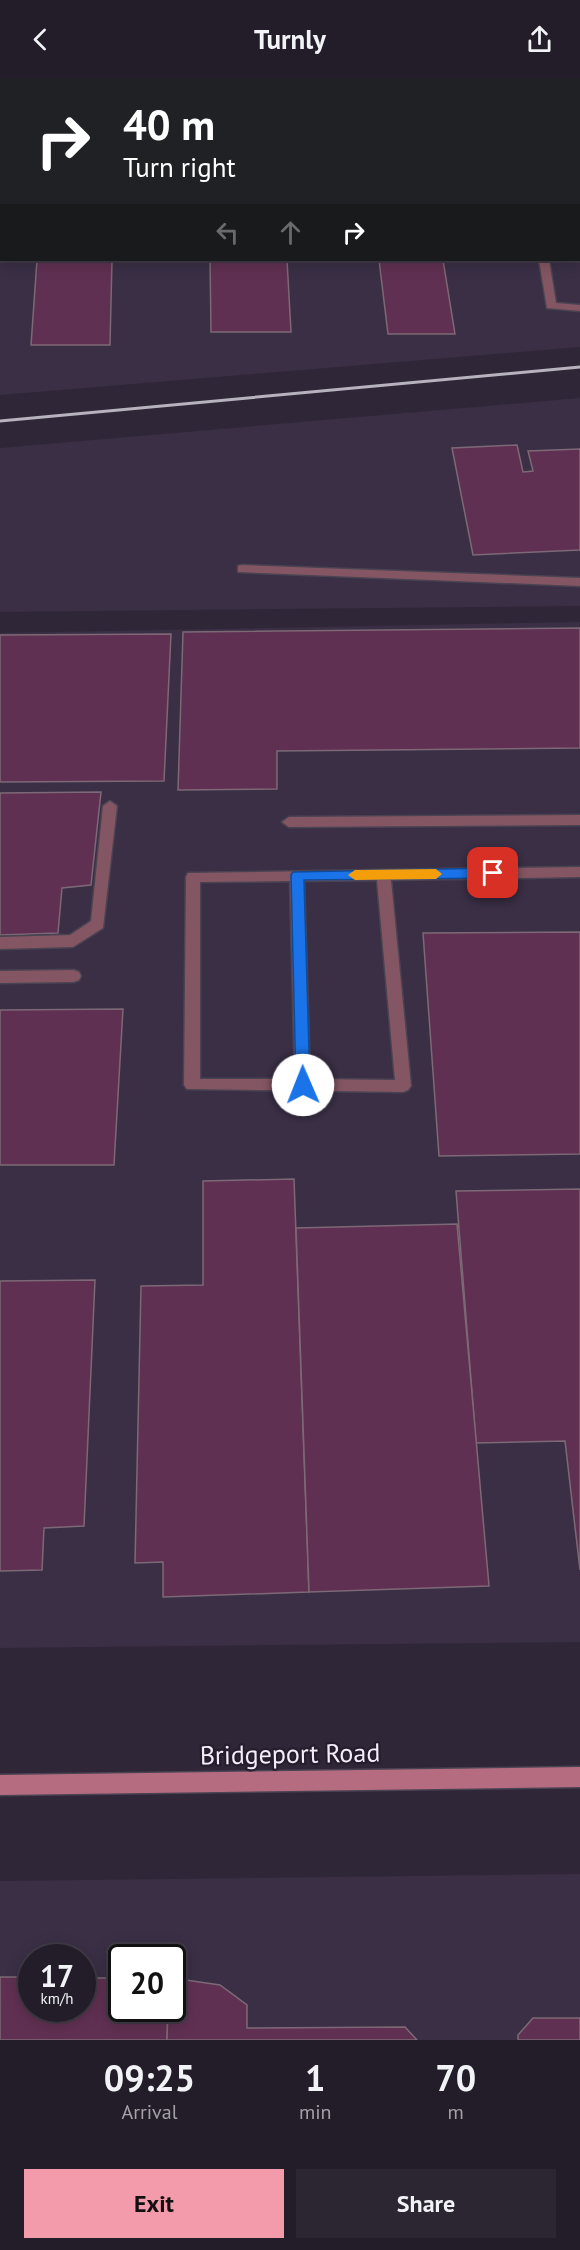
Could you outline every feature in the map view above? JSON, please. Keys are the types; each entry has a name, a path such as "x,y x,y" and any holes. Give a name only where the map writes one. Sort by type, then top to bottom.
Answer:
{"main road":[{"name":"Bridgeport Road","path":"0,1785 580,1777"}],"lane":[{"path":"544,261 552,306 580,308"},
{"path":"242,569 580,582"},
{"path":"0,943 73,942 98,924 110,806"},
{"path":"289,822 580,820"},
{"path":"384,875 403,1086 192,1085 193,877 580,872"},
{"path":"297,875 303,1085"},
{"path":"0,977 74,976"}],"shaded area":[{"path":"0,261 580,261 580,347 0,395"},
{"path":"580,398 580,606 0,612 0,448"},
{"path":"580,622 580,1642 0,1648 0,633"},
{"path":"580,1874 580,2040 0,2040 0,1881"}],"building":[{"path":"37,261 112,261 110,345 31,345"},
{"path":"210,261 287,261 291,332 211,332"},
{"path":"379,261 443,261 455,334 388,334"},
{"path":"517,445 523,472 533,471 528,451 580,449 580,550 473,555 452,448"},
{"path":"580,628 580,748 277,751 277,789 178,790 183,632"},
{"path":"171,634 164,781 0,782 0,635"},
{"path":"101,792 91,885 62,888 58,933 0,935 0,793"},
{"path":"580,932 580,1154 439,1156 423,933"},
{"path":"123,1009 114,1165 0,1165 0,1010"},
{"path":"294,1179 309,1592 163,1597 163,1562 135,1563 141,1286 203,1285 203,1181"},
{"path":"580,1189 580,1570 565,1441 476,1443 456,1191"},
{"path":"457,1224 489,1586 309,1592 296,1228"},
{"path":"95,1280 84,1526 44,1528 42,1570 0,1571 0,1281"},
{"path":"0,1977 18,1977 18,2022 96,2022 96,1978 108,1978 108,2022 168,2022 167,2040 0,2040"},
{"path":"186,1980 220,1985 247,2005 247,2028 405,2027 417,2040 167,2040 168,2022 186,2022"},
{"path":"533,2018 580,2018 580,2040 518,2040 518,2035"}],"railway":[{"path":"0,421 580,367"}],"slow traffic":[{"path":"355,875 436,874"}],"route":[{"path":"303,1085 297,875 493,873"}]}
